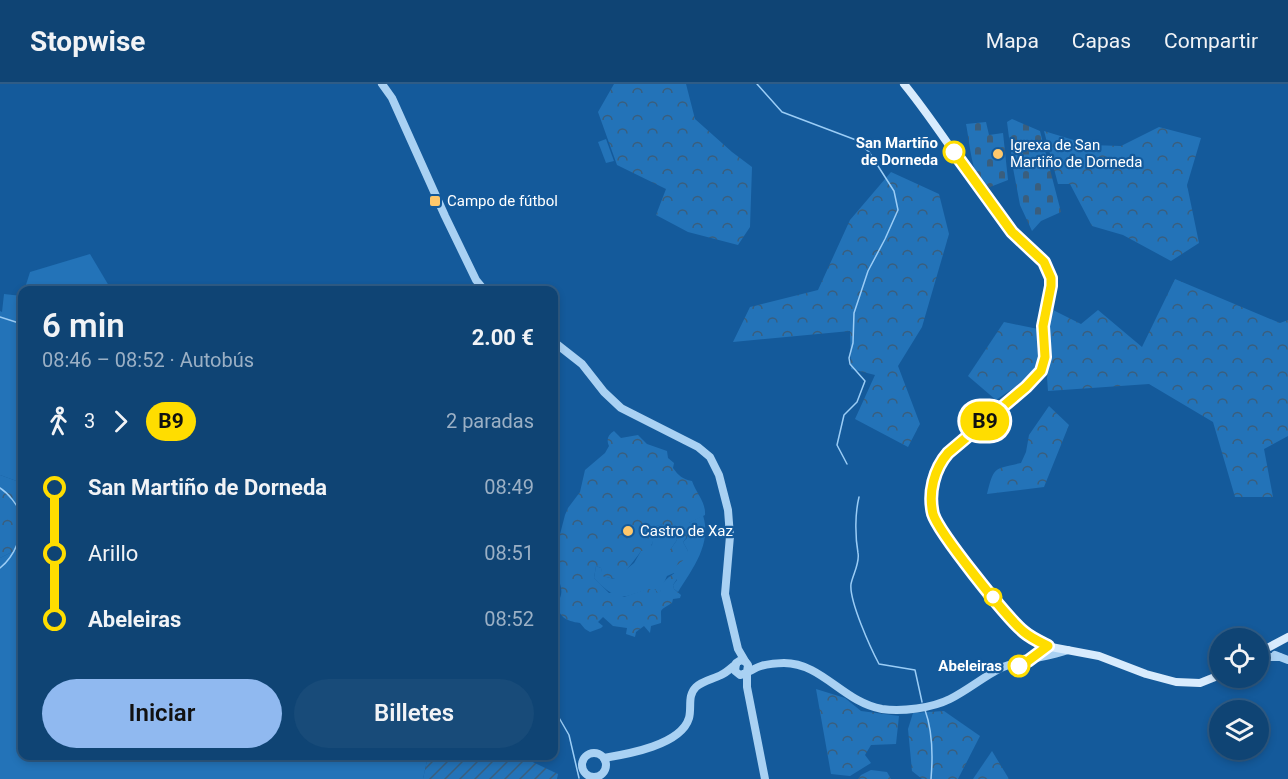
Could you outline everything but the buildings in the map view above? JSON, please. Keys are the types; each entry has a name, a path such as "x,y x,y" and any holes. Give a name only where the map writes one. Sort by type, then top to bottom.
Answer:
{"main road":[{"path":"903,84 1006,225 1044,262 1051,278 1043,326 1045,357 1041,371 1026,387 948,453 940,463 932,488 932,508 938,524 1014,623 1047,650 1068,650 1099,656 1146,674 1176,682 1200,683 1209,679"},
{"path":"1269,652 1288,637"}],"street":[{"path":"382,84 392,98 476,280 481,286"},
{"path":"558,345 582,364 604,392 624,410 698,447 710,457 719,475 728,510 730,536 725,594 747,687 765,779"},
{"path":"606,761 652,747 678,732 689,718 690,698 694,689 700,684 742,668 786,663 800,665 812,670 847,695 865,704 884,709 897,709 934,704 949,699 1002,668 1028,661 1047,650"},
{"path":"1269,655 1288,660"},
{"path":"593,752 601,754 606,761 604,772 597,778 583,771 584,759 593,752"}],"green space":[{"path":"614,84 686,84 695,119 752,167 750,227 738,245 688,232 656,215 666,189 617,165 598,112"},
{"path":"1012,119 1040,131 1061,212 1041,221 1032,231 1020,205 1013,168 1007,122"},
{"path":"986,122 989,135 1003,133 1008,180 985,189 974,167 966,124"},
{"path":"1159,127 1201,138 1187,185 1199,243 1171,261 1123,235 1092,226 1070,184 1058,184 1044,131 1090,145 1121,146"},
{"path":"606,139 614,161 606,163 598,142"},
{"path":"891,172 939,194 949,234 922,327 898,366 920,424 908,447 855,419 875,375 851,369 850,331 733,342 750,307 818,290 850,220"},
{"path":"90,254 109,286 26,286 30,272"},
{"path":"1175,279 1280,323 1288,320 1288,436 1264,449 1273,497 1235,497 1213,422 1149,384 1048,391 1045,329 1049,311 1053,310 1081,324 1098,310 1142,347"},
{"path":"4,294 18,296 18,482 0,475 0,311 2,312"},
{"path":"1004,322 1038,329 1040,358 1030,377 996,400 968,376"},
{"path":"1049,406 1069,425 1044,487 987,494 991,478 996,470 1021,463 1029,435"},
{"path":"614,431 621,438 638,435 647,444 667,451 668,458 674,463 675,471 683,478 692,481 705,510 705,515 689,523 690,533 683,542 688,551 687,557 675,567 670,565 667,559 677,540 676,535 663,524 656,526 651,546 641,551 618,578 602,576 601,568 596,566 594,578 609,593 615,592 624,597 647,589 660,592 666,580 677,572 679,576 673,585 681,595 680,598 673,599 672,603 662,609 661,623 651,626 650,633 644,626 636,632 635,637 626,634 627,628 613,626 603,617 598,622 603,626 590,632 580,623 561,615 558,606 558,597 560,598 561,591 558,577 558,542 565,515 580,492 585,470 605,453 609,446 610,434"},
{"path":"0,475 18,482 18,549 0,558"},
{"path":"703,515 705,536 703,546 695,565 678,592 673,585 677,580 674,573 667,576 660,592 651,589 627,596 618,596 609,592 594,578 596,566 601,568 603,576 614,579 634,563 641,551 652,545 656,526 663,524 676,535 677,540 670,550 676,566 688,551 683,542 687,538 689,523"},
{"path":"18,549 18,760 427,760 423,779 0,779 0,558"},
{"path":"816,689 845,698 861,711 899,716 896,744 871,745 865,755 871,763 850,776 831,774"},
{"path":"944,711 980,736 958,779 922,779 912,771 908,729 913,713"},
{"path":"992,751 1009,779 973,779"},
{"path":"427,760 528,760 558,774 557,779 423,779"},
{"path":"871,770 887,772 891,779 858,779"}],"waterway":[{"path":"757,84 782,112 856,140 869,152 894,191 898,210 868,271 854,313 853,343 849,358 850,364 865,381 857,402 844,415 837,445 847,464"},
{"path":"0,317 18,323"},
{"path":"0,488 18,509"},
{"path":"859,497 856,525 858,561 851,584 853,602 879,664 915,670 922,702"},
{"path":"0,568 10,558 18,542"},
{"path":"925,710 932,744 931,779"},
{"path":"558,716 569,735 579,778"}],"bus line":[{"name":"B9","path":"954,152 1012,232 1044,262 1051,278 1043,326 1045,357 1041,371 1026,387 955,445 940,463 932,488 934,516 946,537 1014,623 1033,639 1048,646 1028,661 1018,663 1019,666"}],"place":[{"name":"San Martiño de Dorneda","path":"954,152"},
{"name":"Igrexa de San Martiño de Dorneda","path":"998,154"},
{"name":"Campo de fútbol","path":"435,201"},
{"name":"Castro de Xaz","path":"628,531"},
{"name":"Abeleiras","path":"1019,666"}]}
